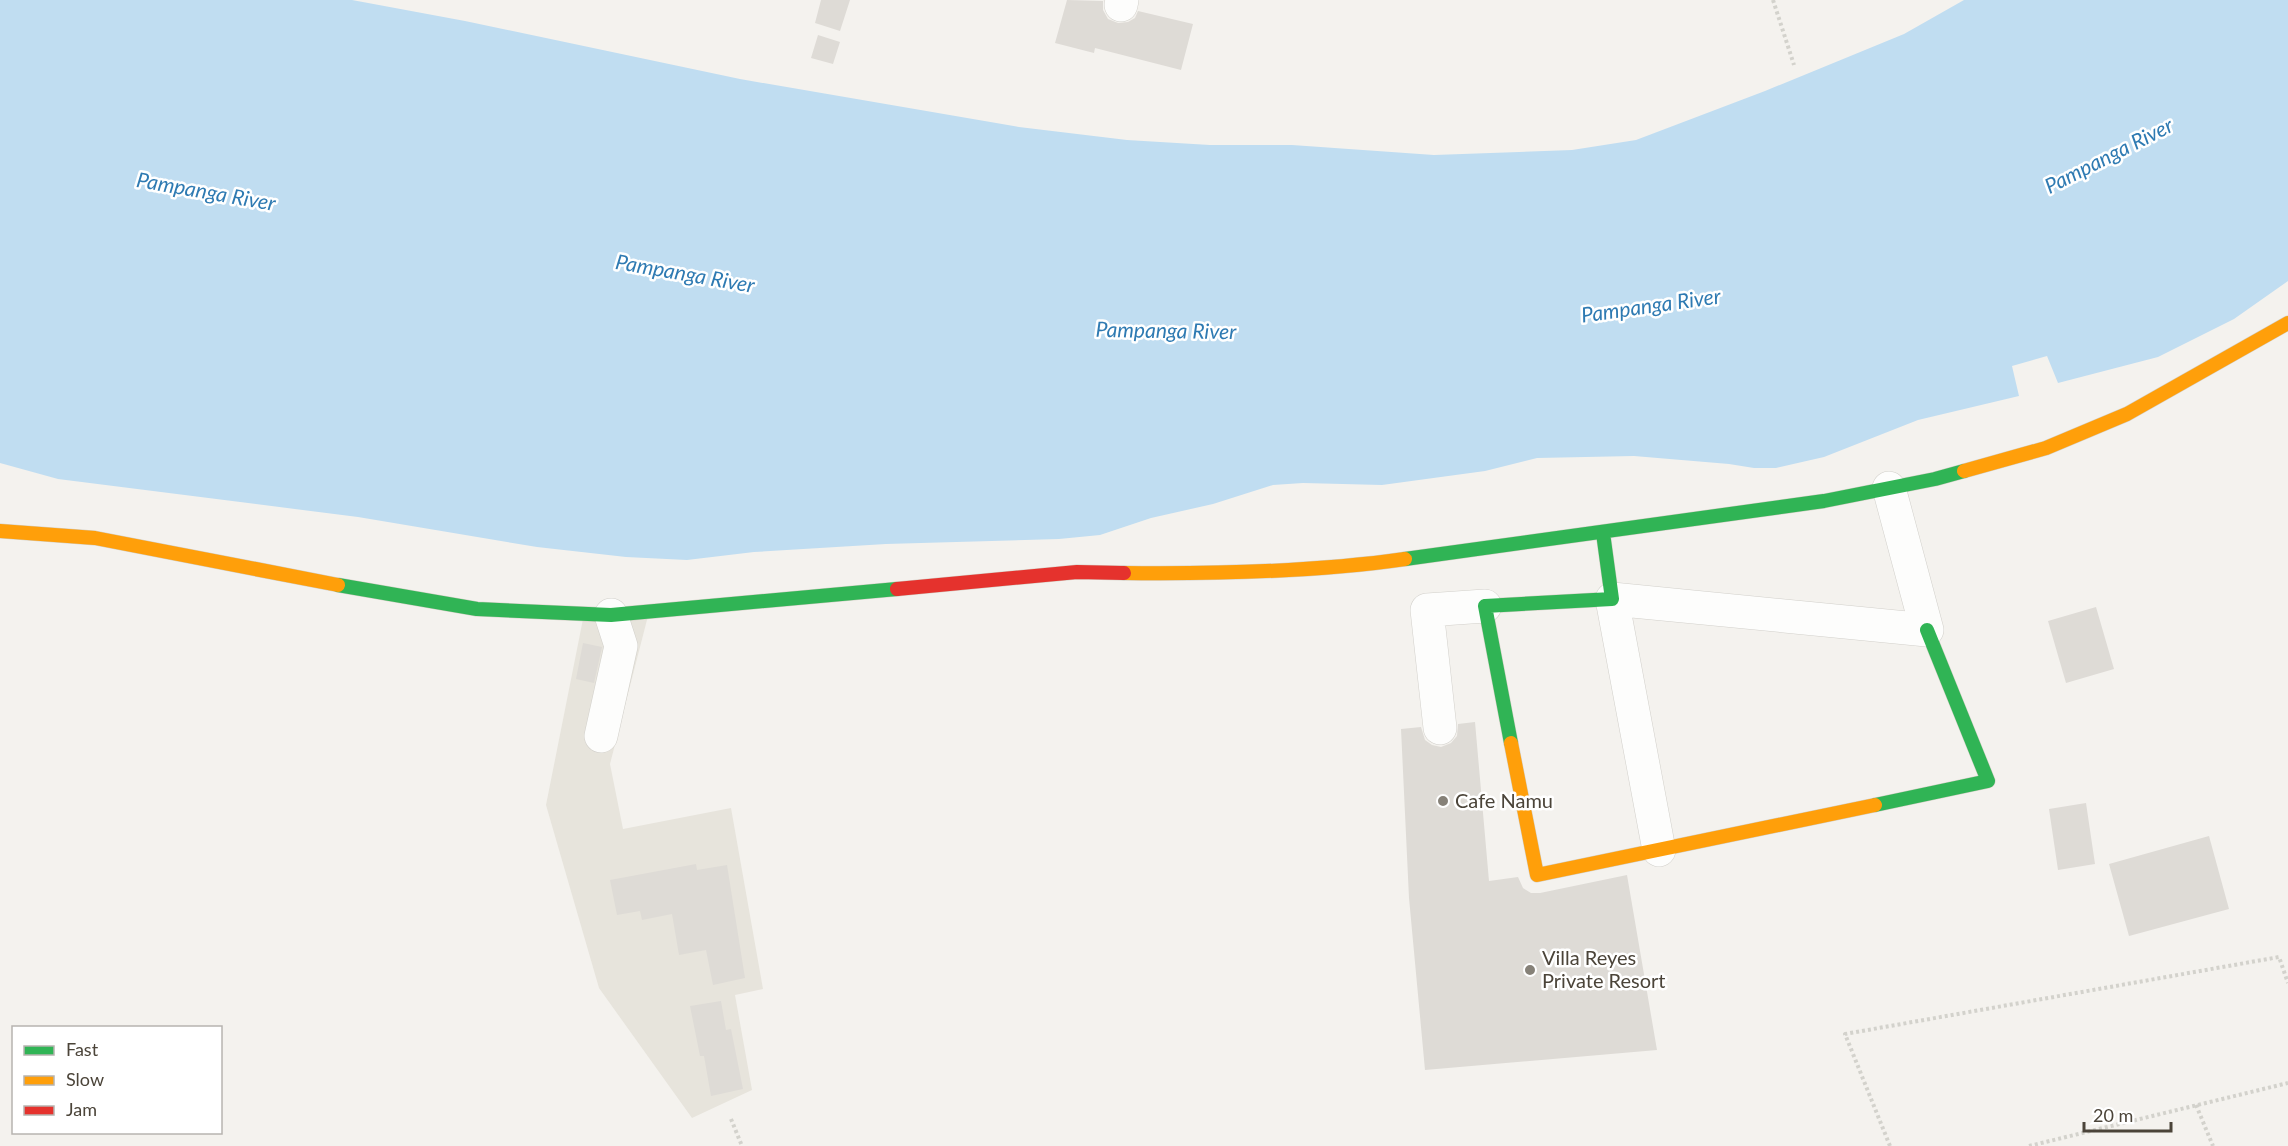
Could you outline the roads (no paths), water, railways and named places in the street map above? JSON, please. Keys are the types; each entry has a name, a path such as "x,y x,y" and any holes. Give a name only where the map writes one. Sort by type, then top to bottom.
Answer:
{"main road":[{"path":"0,531 96,538 295,578 477,609 611,615 1077,572 1190,574 1412,559 1824,501 1935,479 2046,448 2127,414 2288,323"},
{"path":"1603,532 1612,599 1485,606 1537,875 1988,781 1928,630"}],"street":[{"path":"1659,850 1612,599 1928,630 1890,488"},
{"path":"1440,728 1427,610 1485,606"},
{"path":"601,736 621,646 611,615"}],"water":[{"name":"Pampanga River","path":"0,0 352,0 465,21 740,79 1019,127 1127,140 1210,145 1292,145 1434,155 1572,150 1636,140 1765,91 1904,34 1964,0 2288,0 2288,281 2234,319 2158,357 2058,383 2047,356 2012,366 2019,396 1918,420 1824,457 1776,468 1754,468 1634,456 1537,458 1485,471 1382,485 1303,483 1273,485 1213,504 1151,518 1100,535 1059,539 886,544 754,552 687,560 626,557 537,547 358,517 58,479 0,463"}],"place":[{"name":"Cafe Namu","path":"1443,801"},
{"name":"Villa Reyes Private Resort","path":"1530,970"}]}
